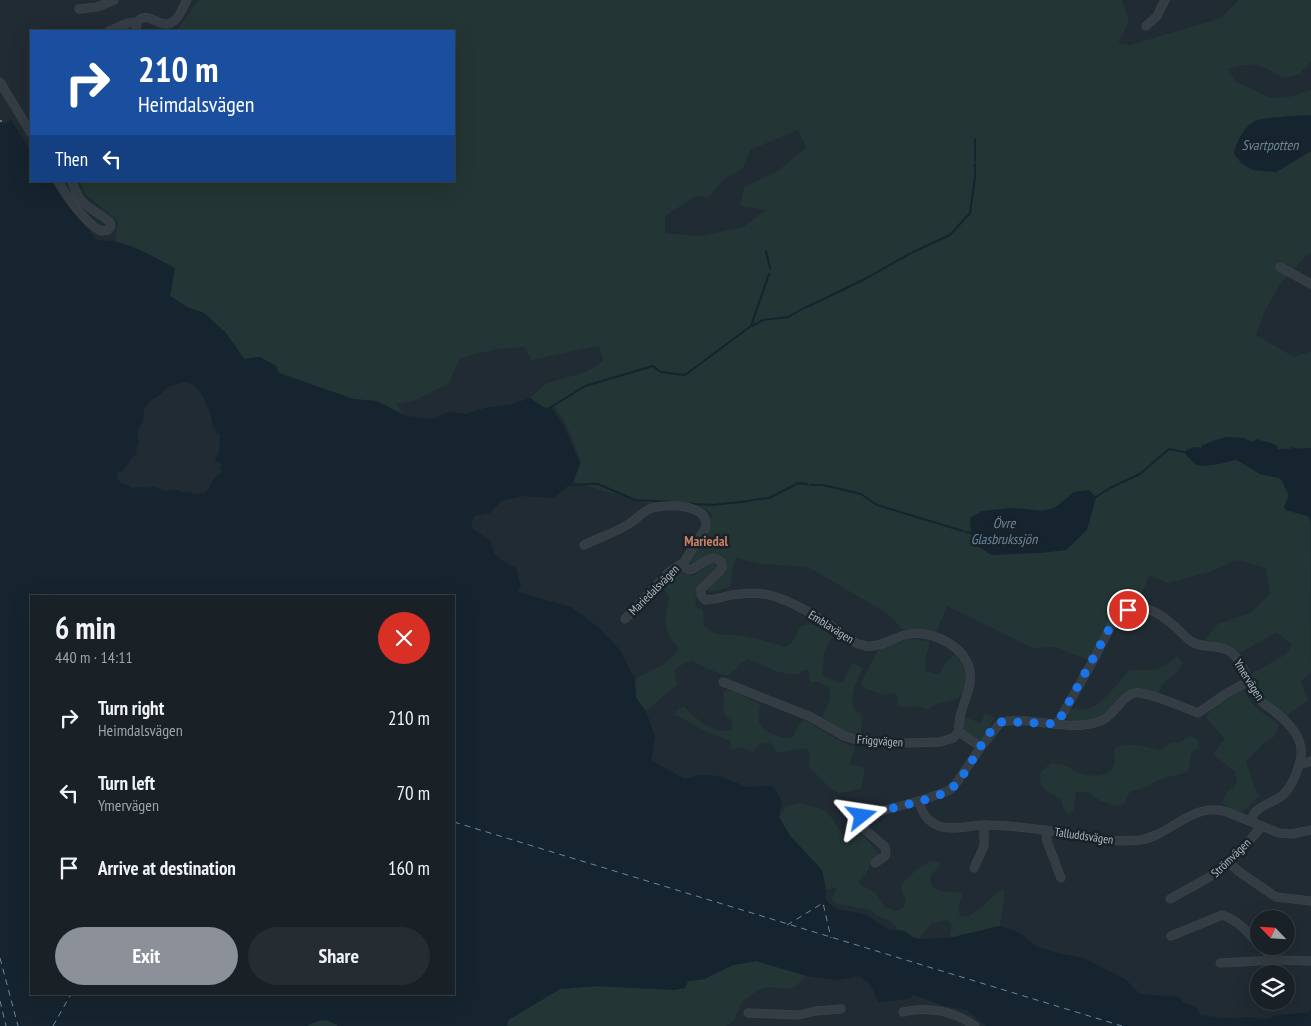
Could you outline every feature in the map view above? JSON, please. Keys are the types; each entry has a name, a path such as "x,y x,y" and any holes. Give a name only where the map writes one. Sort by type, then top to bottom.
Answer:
{"street":[{"path":"79,9 97,7 114,0"},
{"path":"111,30 147,17 161,24 169,24 177,17 187,0"},
{"path":"1146,26 1157,16 1165,0"},
{"path":"136,30 137,22"},
{"path":"0,82 30,131"},
{"path":"59,182 66,194 93,226 101,231 108,230 111,226 110,222 85,205 78,196 72,182"},
{"path":"1280,267 1311,284"},
{"name":"Mariedalsvägen","path":"584,545 624,527 653,508 692,508 703,514 707,523 701,537 684,562 668,572 625,619"},
{"name":"Mariedalsvägen","path":"684,562 685,568 690,570 712,558 716,558 721,562 722,568 720,571 701,588 700,593 703,599"},
{"name":"Emblavägen","path":"703,599 710,600 748,594 774,596 807,611 847,638 867,646 878,645 915,633 930,635 945,642 962,655 972,678 960,711 959,732"},
{"name":"Ymervägen","path":"1057,724 1113,622 1123,612 1144,608 1155,612 1170,622 1192,642 1231,652 1239,662 1260,700 1284,718 1295,731 1302,750 1299,765"},
{"path":"848,828 855,821 866,815 945,793 952,788 1000,722 1092,724 1110,716 1128,696 1138,692 1198,713 1249,681"},
{"name":"Friggvägen","path":"723,682 811,717 844,736 857,740 940,742 953,738 959,732"},
{"path":"959,732 981,747"},
{"path":"1253,822 1252,818 1255,812 1287,791 1299,765 1311,761"},
{"name":"Talluddsvägen","path":"920,801 923,814 938,826 946,828 984,825 1046,830 1123,841 1146,838 1196,813 1206,810 1222,811 1284,834 1311,830"},
{"path":"855,821 874,836 886,849 885,856 875,863"},
{"path":"974,868 984,846 984,825"},
{"name":"Strömvägen","path":"1170,899 1208,879 1229,862 1262,826"},
{"path":"1046,830 1047,841 1061,878"},
{"path":"1229,862 1238,871 1276,897 1311,901"},
{"path":"1171,936 1222,915 1234,921 1250,934"},
{"path":"1271,955 1276,960"},
{"path":"1220,963 1276,960 1311,961"},
{"path":"903,1012 916,1009 950,1013 975,1026"},
{"path":"748,1013 799,1015 815,1011 841,1010"}],"shaded area":[{"path":"199,0 1122,0 1129,21 1118,44 1130,45 1221,18 1239,0 1311,0 1311,62 1298,75 1283,78 1257,65 1244,65 1228,69 1237,82 1271,98 1289,97 1311,90 1311,115 1255,121 1241,135 1234,154 1276,172 1311,151 1311,253 1280,284 1264,313 1256,335 1294,357 1311,351 1311,448 1278,449 1257,439 1252,442 1232,437 1212,441 1202,449 1194,447 1186,450 1185,454 1195,464 1204,466 1237,460 1260,474 1279,478 1282,480 1289,496 1286,510 1310,517 1311,672 1301,681 1308,701 1286,716 1264,698 1252,682 1249,675 1286,654 1292,645 1277,632 1238,654 1230,647 1203,642 1218,624 1252,612 1270,594 1266,568 1236,560 1210,572 1168,583 1150,575 1137,603 1114,614 1088,660 1056,647 1033,648 947,606 936,634 920,630 904,631 888,614 808,567 763,564 736,558 730,587 709,592 706,588 724,560 714,554 691,567 689,561 709,525 712,514 702,507 650,504 573,482 581,461 566,424 554,406 545,408 530,398 547,383 586,372 603,361 599,346 531,360 525,347 497,349 460,358 449,383 416,400 396,404 405,416 377,402 353,399 279,373 276,366 260,357 244,359 226,333 204,313 187,307 170,296 135,247 115,241 118,223 116,219 86,195 80,182 455,182 455,30 177,30","holes":["798,130 806,148 776,172 744,187 740,206 766,210 743,227 698,236 665,233 665,216 696,196 709,197 724,179 743,169 750,150","1074,492 1066,550 1039,553 1009,553 1021,508 1050,509"]},
{"path":"710,564 718,567 701,585 695,601 696,607 703,610 704,626 715,633 748,637 785,647 793,641 800,627 804,625 818,626 826,631 833,637 824,656 822,675 839,683 843,682 852,663 863,668 852,699 855,710 862,714 861,732 864,735 852,735 821,719 830,699 830,687 817,682 810,682 808,670 802,670 801,674 787,674 748,659 726,676 692,661 683,664 674,671 677,685 646,711 636,698 635,679 664,664 679,650 666,628 669,596 662,587 679,571 692,575"},
{"path":"911,639 930,641 925,663 926,671 937,674 941,672 945,663 955,654 959,658 965,669 967,680 964,691 960,696 952,701 935,705 928,710 916,706 902,707 898,705 895,693 885,695 864,688 861,683 879,648"},
{"path":"1177,656 1182,662 1181,666 1177,672 1165,681 1157,696 1138,690 1114,710 1096,719 1087,722 1077,722 1066,719 1068,711 1092,707 1099,703 1130,670 1160,668"},
{"path":"1245,689 1254,705 1279,724 1274,737 1267,740 1246,762 1255,788 1260,796 1239,813 1228,808 1223,803 1226,793 1235,786 1237,781 1235,771 1213,754 1225,739 1206,718 1217,705"},
{"path":"724,690 738,693 761,704 758,717 759,722 762,727 774,735 792,738 798,726 804,720 842,742 855,747 850,764 865,768 861,789 839,793 831,789 809,767 810,755 807,748 777,753 771,743 759,744 753,753 742,747 731,750 731,741 711,734 674,714 678,709 684,707 699,721 717,730 731,731 732,722 723,712"},
{"path":"985,713 995,717 983,740 980,742 962,731 962,716 981,723"},
{"path":"1190,736 1198,739 1199,748 1192,751 1188,772 1161,779 1141,789 1130,791 1125,803 1116,806 1100,801 1090,793 1079,791 1076,793 1073,811 1069,814 1064,811 1061,799 1048,792 1041,783 1041,772 1051,763 1064,765 1086,775 1102,775 1113,767 1115,748 1132,745 1160,750 1172,742 1178,743"},
{"path":"799,803 823,809 832,818 844,837 854,831 865,837 874,847 879,854 878,859 870,863 869,869 858,883 875,893 885,907 896,911 903,908 906,900 902,889 904,882 925,864 930,861 936,861 939,862 940,866 931,875 933,888 940,891 963,892 958,908 960,916 967,917 981,908 1002,888 1005,893 1000,926 949,938 952,924 947,920 931,924 919,939 897,930 896,926 890,921 877,916 871,910 837,904 831,899 837,889 833,887 826,889 822,870 790,836 779,817 786,806"},
{"path":"756,961 807,976 792,989 769,987 760,989 742,1002 734,1021 726,1026 507,1026 508,1020 560,989 597,986 674,990 688,981 704,979 733,965"},
{"path":"319,1020 327,1020 338,1026 306,1026"}],"water":[{"name":"Svartpotten","path":"1311,115 1311,151 1276,172 1253,170 1242,164 1234,154 1241,135 1255,121"},
{"path":"0,118 4,124 11,120 30,149 30,182 52,182 64,201 97,240 129,246 175,268 170,296 187,307 204,313 226,333 244,359 260,357 276,366 279,373 353,399 377,401 406,416 433,419 448,412 465,414 485,408 512,404 530,398 545,408 551,407 564,426 580,464 573,482 553,498 523,496 501,501 490,513 474,516 471,527 491,542 494,553 517,569 521,587 518,592 571,607 598,627 620,650 635,679 636,698 646,711 655,737 651,760 684,779 701,775 719,776 747,787 771,786 776,790 782,802 779,817 790,836 822,870 826,891 825,897 827,902 837,909 867,915 887,929 905,931 912,937 920,939 949,938 1000,926 1020,933 1036,946 1056,953 1084,958 1126,980 1140,994 1179,997 1183,1002 1196,1007 1200,1015 1223,1018 1252,1017 1264,1019 1271,1018 1274,1015 1309,1013 1311,1007 1311,1026 986,1026 967,1010 944,1006 914,995 907,999 878,1002 871,985 859,976 837,980 807,976 756,961 733,965 704,979 688,981 685,988 674,990 597,986 560,989 508,1020 507,1026 338,1026 326,1020 306,1026 0,1026","holes":["184,382 197,388 203,396 213,426 220,435 219,452 215,458 216,461 222,464 220,468 222,472 213,480 209,489 204,493 193,494 174,489 165,491 154,487 132,488 121,483 117,479 118,472 123,471 137,453 136,449 139,441 137,433 143,422 144,409 151,400 168,387"]},
{"path":"1226,437 1244,438 1252,442 1257,439 1276,445 1278,449 1290,449 1292,447 1298,449 1311,448 1311,522 1308,516 1286,510 1284,506 1289,496 1282,480 1279,478 1260,474 1237,460 1200,466 1195,464 1184,452 1194,447 1201,448 1202,445"},
{"name":"Övre Glasbrukssjön","path":"1089,490 1096,497 1087,530 1066,550 991,555 976,545 971,533 970,518 982,511 1012,508 1041,511 1055,508 1074,492"}],"waterway":[{"path":"975,139 975,161"},
{"path":"807,307 950,235 970,213 975,164"},
{"path":"766,251 770,268"},
{"path":"661,372 685,375 751,326 769,274"},
{"path":"752,326 763,320 788,317 806,307"},
{"path":"551,407 585,386 653,366 659,371"},
{"path":"1096,497 1140,474 1169,449 1184,452"},
{"path":"752,500 769,498 798,483 807,484"},
{"path":"569,485 589,484"},
{"path":"591,484 598,484 635,500 675,502"},
{"path":"810,485 823,485 861,494 877,505 963,531"},
{"path":"680,503 712,505 750,501"},
{"path":"966,532 971,533"}],"ferry route":[{"path":"0,120 2,121 0,122"},
{"path":"455,822 1122,1026"},
{"path":"787,925 823,903 831,938"},
{"path":"0,958 18,1026"},
{"path":"53,1026 70,995"},
{"path":"0,1001 6,1026"}],"district":[{"name":"Mariedal","path":"706,541"}],"route":[{"path":"862,816 920,801 948,791 955,785 1000,722 1057,724 1094,659 1106,633 1117,616 1128,610"}]}
